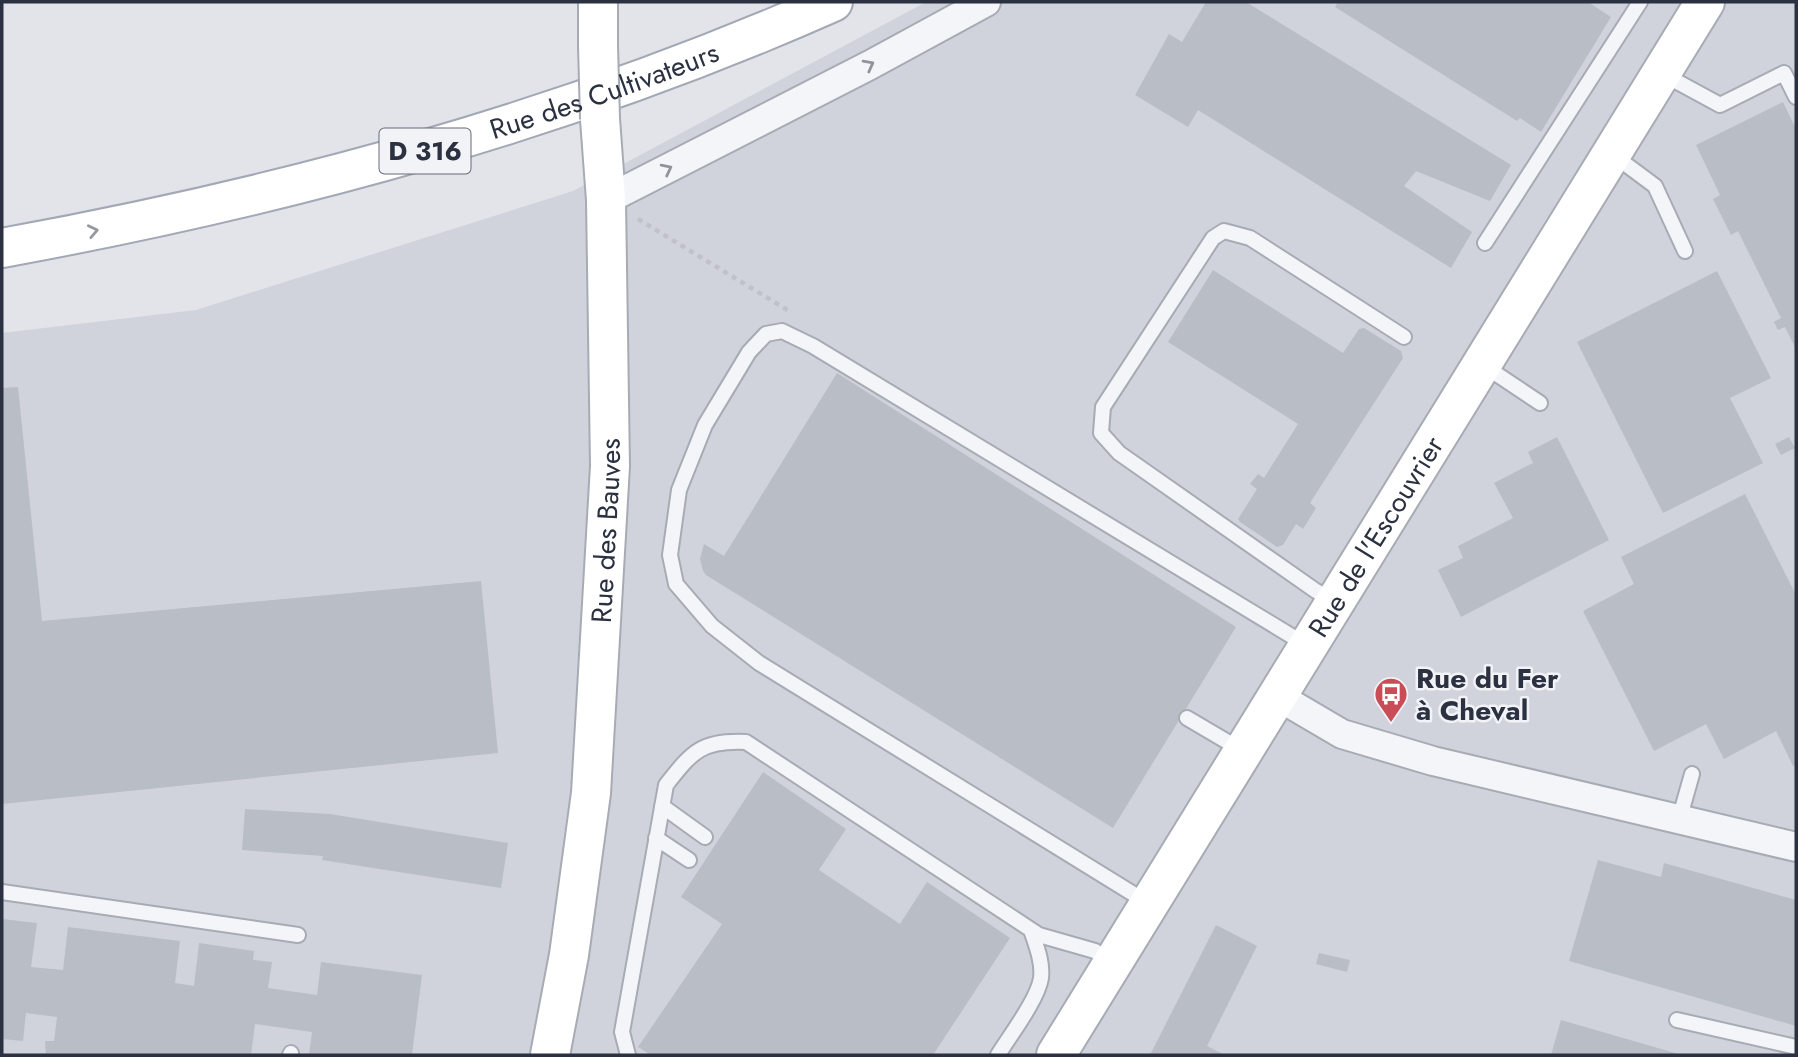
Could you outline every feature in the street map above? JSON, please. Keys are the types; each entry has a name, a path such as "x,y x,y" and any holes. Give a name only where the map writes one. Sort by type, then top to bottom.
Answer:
{"street":[{"name":"Rue des Bauves","path":"550,1055 569,955 591,793 610,466 606,200 600,119 598,2"},
{"name":"Rue des Cultivateurs","path":"2,226 283,166 369,143 561,83 771,2"},
{"name":"Rue des Cultivateurs","path":"2,248 263,194 492,131 659,72 833,2"},
{"path":"606,200 870,65 986,2"},
{"name":"Rue de l'Escouvrier","path":"1056,1055 1279,697 1701,7"},
{"path":"1279,697 1342,734 1433,761 1796,847"}],"lane":[{"path":"1485,243 1640,2"},
{"path":"1660,72 1720,105 1784,73 1796,97"},
{"path":"1611,153 1655,186 1685,251"},
{"path":"1337,601 1316,591 1119,453 1101,433 1103,407 1213,238 1224,231 1250,238 1404,337"},
{"path":"1150,904 759,663 712,626 676,583 670,555 679,490 705,425 749,352 766,334 782,331 813,346 1309,647"},
{"path":"1482,364 1540,403"},
{"path":"1187,718 1244,752"},
{"path":"628,1055 622,1032 666,786 690,755 720,741 746,742 1031,930 1095,951 1112,965"},
{"path":"1679,820 1692,774"},
{"path":"662,806 705,836"},
{"path":"656,838 689,860"},
{"path":"2,892 298,935"},
{"path":"998,1055 1032,1000 1041,979 1040,957 1031,930"},
{"path":"1676,1020 1796,1046"}],"shaded area":[{"path":"926,2 1796,2 1796,1055 2,1055 2,333 196,310 573,191"}],"building":[{"path":"1206,2 1246,2 1511,165 1490,201 1416,171 1404,186 1472,232 1451,268 1198,110 1188,127 1135,95 1169,34 1182,42"},
{"path":"1338,2 1588,2 1611,17 1541,132 1520,118 1517,121 1335,7"},
{"path":"1783,102 1796,129 1796,349 1785,327 1778,330 1774,322 1781,318 1738,231 1731,235 1713,199 1720,195 1696,145"},
{"path":"1213,270 1343,353 1359,329 1364,328 1401,351 1403,358 1310,503 1316,508 1303,529 1296,524 1283,545 1277,547 1238,519 1257,489 1250,484 1258,474 1264,478 1298,424 1168,342"},
{"path":"1717,271 1771,378 1730,398 1763,463 1663,513 1577,342"},
{"path":"837,373 1236,627 1113,828 703,571 700,559 704,544 724,556"},
{"path":"18,387 42,621 481,581 498,753 2,804 2,388"},
{"path":"1557,437 1609,540 1461,617 1438,570 1463,558 1458,546 1513,518 1494,483 1533,463 1528,452"},
{"path":"1789,437 1795,448 1781,455 1775,444"},
{"path":"1745,494 1796,595 1796,765 1793,766 1776,731 1724,759 1706,724 1654,751 1583,611 1634,584 1621,557"},
{"path":"763,772 846,829 819,870 900,924 927,882 1010,938 933,1055 651,1055 638,1047 722,924 681,897"},
{"path":"245,809 330,814 508,843 501,888 322,860 323,856 242,850"},
{"path":"1598,860 1661,877 1664,863 1796,900 1796,1026 1569,961"},
{"path":"2,919 37,923 31,967 63,970 68,927 180,941 175,983 194,986 199,943 254,951 253,960 272,962 268,988 317,995 321,962 422,975 412,1055 309,1055 312,1032 255,1024 251,1055 46,1055 45,1041 54,1041 57,1017 26,1013 23,1041 2,1039"},
{"path":"1216,925 1257,946 1207,1046 1225,1055 1150,1055"},
{"path":"1319,953 1350,960 1347,972 1316,964"},
{"path":"1561,1020 1682,1055 1551,1055"}],"place":[{"name":"Rue du Fer à Cheval","path":"1391,724"}]}
